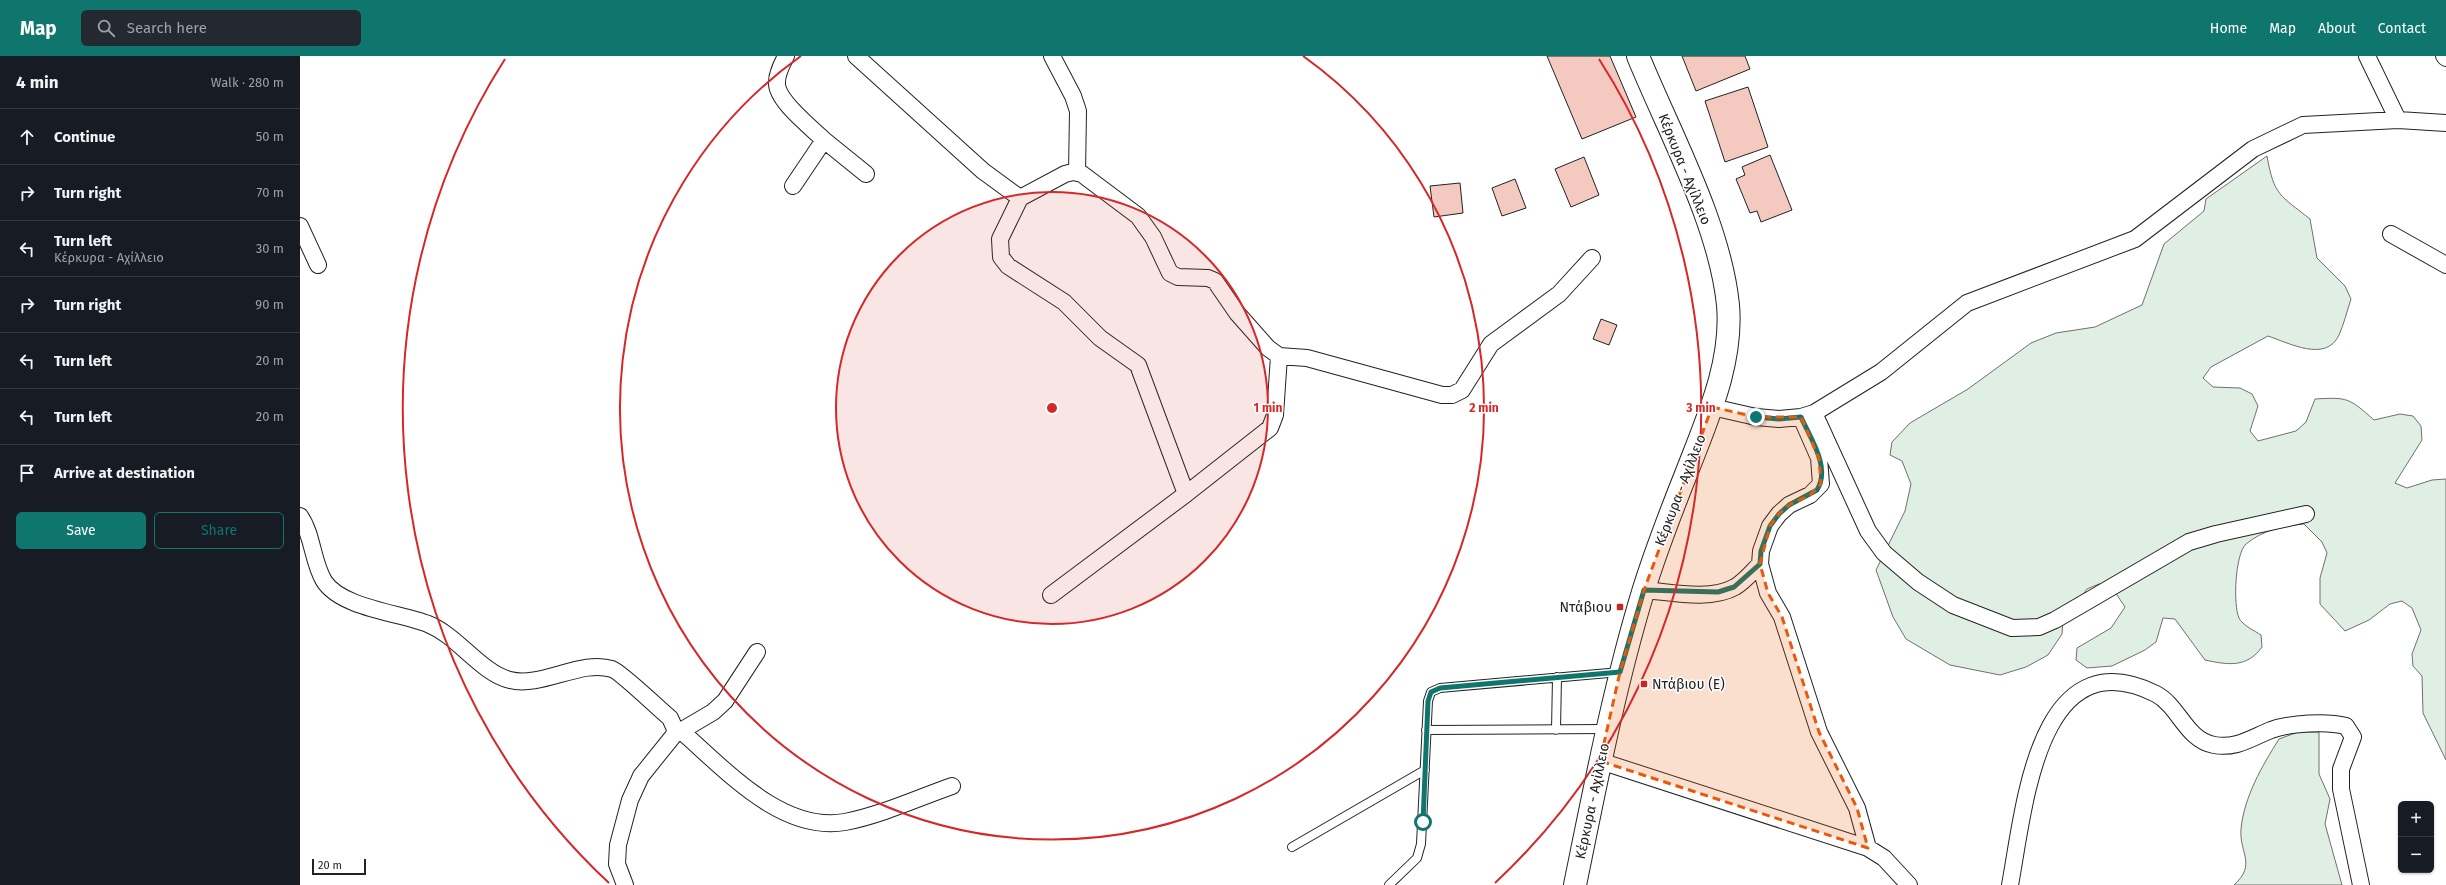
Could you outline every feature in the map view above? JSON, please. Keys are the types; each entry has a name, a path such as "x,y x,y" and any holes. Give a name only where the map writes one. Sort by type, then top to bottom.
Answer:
{"main road":[{"name":"Κέρκυρα - Αχίλλειο","path":"1575,885 1620,672 1644,590 1672,510 1712,407 1724,362 1728,335 1728,307 1724,280 1703,210 1638,56"}],"street":[{"path":"786,56 776,82 778,92 783,100 824,140 866,174"},
{"path":"856,56 984,171 1020,198"},
{"path":"1052,56 1073,96 1078,111 1078,172"},
{"path":"2367,56 2398,120"},
{"path":"1712,407 1756,417 1779,419 1808,415 1881,372 1967,303 2135,238 2253,149 2303,125 2398,120 2446,123"},
{"path":"793,186 824,140"},
{"path":"1186,494 1138,365 1100,338 1064,302 1008,266 1000,257 1000,239 1020,198 1064,174 1078,172 1138,216 1153,237 1170,273 1178,277 1208,278 1215,281 1237,313 1268,348 1279,356 1307,358 1442,395 1452,395 1466,385 1492,344 1559,294 1592,258"},
{"path":"300,226 318,265"},
{"path":"2391,234 2446,265"},
{"path":"1051,595 1186,494 1270,428 1274,420 1279,356"},
{"path":"1808,415 1868,530 1884,553 1918,582 1953,605 2012,628 2039,627 2055,620 2189,542 2216,534 2306,514"},
{"path":"1808,415 1819,458 1820,484 1810,495 1789,505 1779,514 1768,531 1761,551 1760,564 1768,594 1782,617 1819,732 1857,808 1868,848"},
{"path":"300,516 324,581 347,600 429,624 452,638 498,676 512,681 526,681 595,668 613,669 670,718 677,733 743,785 786,814 811,822 845,822 952,786"},
{"path":"1644,590 1694,593 1727,590 1742,582 1760,564"},
{"path":"625,885 617,864 618,845 630,800 641,776 677,733 713,712 725,701 757,652"},
{"path":"2010,885 2029,782 2038,753 2057,713 2079,691 2092,685 2110,681 2129,684 2158,695 2187,724 2193,734 2212,745 2235,745 2272,730 2296,725 2346,726 2353,737 2341,769 2341,789 2361,885"},
{"path":"1600,761 1868,848 1884,858 1909,885"}],"lane":[{"path":"1389,885 1417,858 1423,822 1426,730 1428,701 1431,692 1435,689 1620,672"},
{"path":"1556,730 1557,677"},
{"path":"1426,730 1607,729"},
{"path":"1292,847 1425,770"}],"highlighted area":[{"path":"1712,407 1756,417 1801,417 1819,458 1821,484 1810,495 1789,505 1779,514 1770,526 1760,564 1768,593 1782,617 1819,732 1857,808 1868,848 1600,761 1620,672 1644,590"}],"green space":[{"path":"2267,156 2272,179 2280,194 2310,219 2317,258 2345,286 2351,299 2339,335 2333,343 2325,348 2306,349 2268,336 2211,367 2203,378 2213,387 2240,388 2252,394 2258,406 2250,431 2258,441 2296,431 2306,422 2315,399 2335,398 2348,400 2374,420 2400,414 2413,416 2421,426 2422,440 2395,483 2407,488 2432,480 2446,479 2446,760 2423,713 2422,676 2413,666 2412,654 2421,630 2412,608 2402,601 2390,604 2369,620 2345,631 2320,604 2320,578 2327,553 2322,542 2304,524 2288,526 2266,532 2246,544 2242,550 2237,568 2236,580 2237,611 2239,618 2243,623 2261,635 2262,647 2250,659 2243,662 2229,664 2205,660 2175,619 2163,618 2156,642 2145,650 2112,666 2087,668 2076,660 2077,648 2111,628 2125,607 2111,586 2099,584 2087,589 2063,620 2062,634 2048,655 2026,667 2000,675 1950,665 1906,639 1893,617 1876,570 1905,511 1911,484 1902,461 1890,455 1892,442 1910,423 1968,389 2031,343 2056,333 2095,327 2142,305 2164,244 2204,211 2206,199"},
{"path":"2298,732 2319,732 2319,774 2330,799 2325,824 2342,885 2234,885 2245,871 2246,864 2242,845 2241,829 2246,805 2255,782 2279,739"}],"building":[{"path":"1547,56 1610,56 1636,117 1582,139"},
{"path":"1682,56 1745,56 1750,69 1696,91"},
{"path":"1748,87 1768,147 1725,162 1705,101"},
{"path":"1770,155 1792,210 1761,222 1757,211 1750,213 1736,179 1745,175 1742,167"},
{"path":"1584,157 1599,195 1571,207 1555,169"},
{"path":"1515,179 1526,208 1502,216 1492,188"},
{"path":"1460,183 1463,213 1434,217 1430,186"},
{"path":"1601,319 1617,325 1609,345 1593,339"}],"place":[{"name":"Ντάβιου","path":"1620,607"},
{"name":"Ντάβιου (E)","path":"1644,684"}],"route":[{"path":"1423,822 1428,701 1431,692 1440,688 1620,672 1644,590 1694,593 1727,590 1742,582 1760,564 1761,551 1770,526 1779,514 1789,505 1817,490 1822,476 1819,458 1801,417 1779,419 1756,417"}]}
